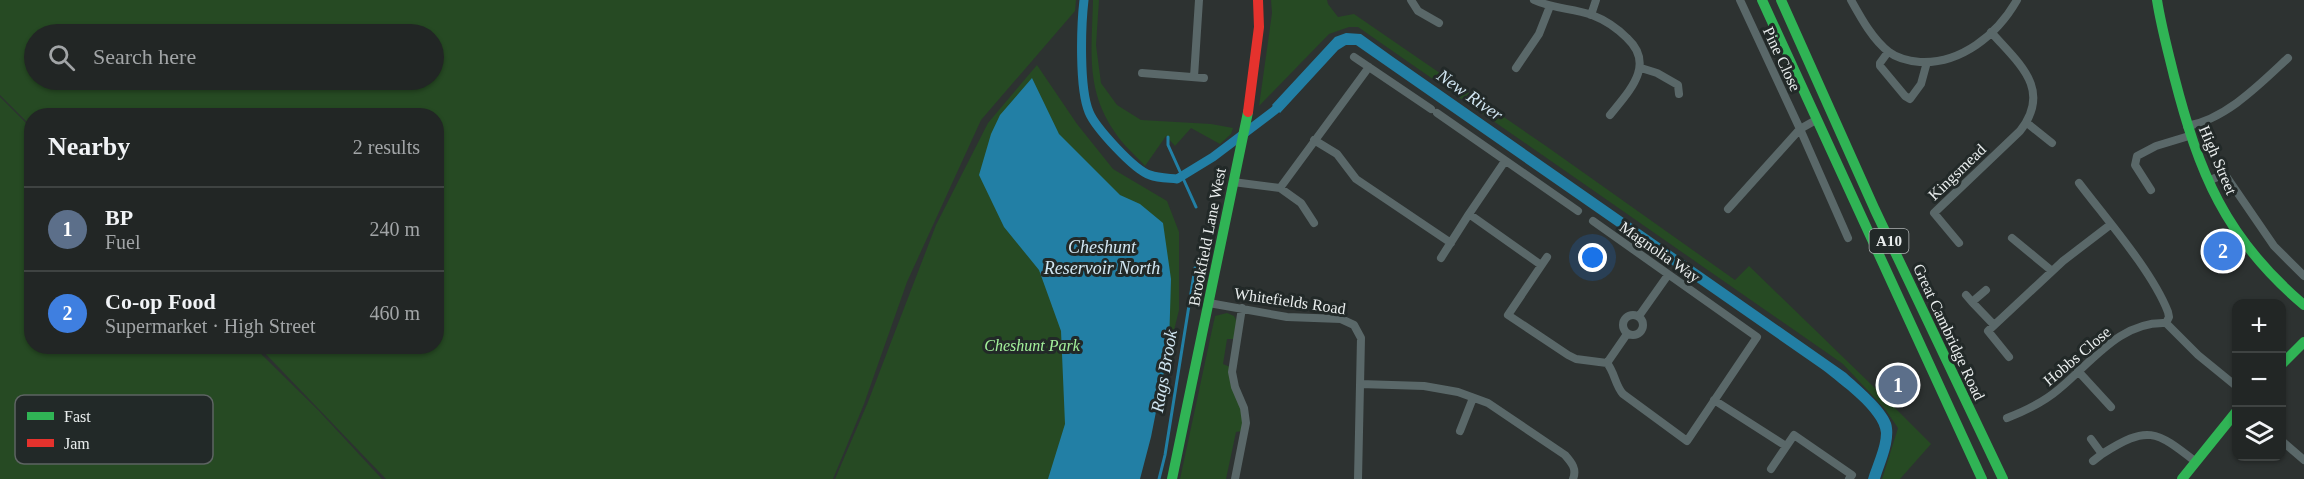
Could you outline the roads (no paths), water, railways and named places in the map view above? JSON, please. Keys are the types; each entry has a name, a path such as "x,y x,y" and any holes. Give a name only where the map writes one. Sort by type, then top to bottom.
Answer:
{"main road":[{"name":"Brookfield Lane West","path":"1172,479 1247,116 1256,61 1259,27 1258,0"},
{"name":"Great Cambridge Road","path":"1762,0 1981,479"},
{"name":"Great Cambridge Road","path":"1781,0 1875,210 2003,479"},
{"name":"High Street","path":"2157,0 2188,131 2208,181 2239,236 2268,272 2304,305"},
{"path":"2286,360 2304,342"},
{"path":"2182,479 2232,417"}],"street":[{"path":"1194,77 1199,0"},
{"path":"1411,0 1418,11 1439,23"},
{"path":"1534,0 1591,15 1617,29 1632,42 1640,55 1641,68 1633,84 1610,116"},
{"path":"1591,15 1596,0"},
{"name":"Pine Close","path":"1740,0 1848,238"},
{"path":"1851,0 1870,30 1888,52 1906,60 1927,62 1942,61 1960,55 1991,32 2004,19 2017,0"},
{"path":"1516,68 1539,34 1550,6"},
{"path":"1991,32 2030,80 2034,104 2027,123 2052,143"},
{"path":"1888,52 1880,66 1910,99 1921,84 1927,62"},
{"path":"1354,57 1578,211"},
{"path":"2151,190 2135,165 2137,156 2225,110 2288,58"},
{"path":"1280,188 1369,67"},
{"path":"1641,68 1657,73 1678,85 1679,94"},
{"path":"1142,73 1204,78"},
{"path":"1728,209 1800,129 1816,120"},
{"name":"Kingsmead","path":"1959,243 1934,213 2027,123"},
{"path":"1314,140 1337,154 1356,179 1451,243"},
{"path":"1441,258 1505,161"},
{"path":"2208,181 2222,175 2226,176 2274,246 2304,276"},
{"path":"1233,182 1280,188 1301,202 1314,223"},
{"path":"2079,183 2139,264 2165,305 2169,317 2166,323 2198,355 2232,383"},
{"path":"1469,214 1541,265"},
{"name":"Magnolia Way","path":"1593,221 1757,337 1714,400"},
{"path":"2009,357 1988,331 2052,271 2110,225"},
{"path":"2012,238 2052,271"},
{"path":"1547,257 1508,315 1576,359 1607,363"},
{"path":"1639,316 1668,275"},
{"path":"1972,302 1986,290"},
{"path":"1966,295 1994,326"},
{"name":"Whitefields Road","path":"1209,303 1287,317 1341,319 1358,329 1361,338 1358,479"},
{"path":"1235,479 1246,423 1244,408 1235,387 1232,372 1242,308"},
{"path":"1629,315 1639,316 1644,326 1641,332 1634,336 1627,334 1623,328 1624,321 1629,315"},
{"name":"Hobbs Close","path":"2007,418 2045,400 2100,352 2127,332 2143,325 2166,323"},
{"path":"1607,363 1627,334"},
{"path":"1607,363 1623,394 1687,441 1714,400 1786,446"},
{"path":"2078,371 2111,407"},
{"path":"1360,384 1424,386 1458,392 1488,403 1566,455 1573,464 1575,474 1573,479"},
{"path":"1460,431 1473,398"},
{"path":"2093,461 2128,438 2149,434 2170,442 2196,462"},
{"path":"1771,469 1794,435 1852,475 1849,479"},
{"path":"2091,439 2102,454"},
{"path":"2286,444 2304,460"}],"water":[{"path":"1346,33 1361,34 1846,373 1878,403 1891,423 1891,444 1880,479 1868,479 1880,444 1879,425 1874,416 1848,390 1823,370 1356,45 1346,45 1338,50 1280,113 1272,105 1335,37"},
{"name":"Cheshunt Reservoir North","path":"1032,78 1059,134 1120,195 1140,204 1163,223 1171,279 1169,346 1140,479 1048,479 1065,424 1061,331 1039,270 1004,227 979,175 991,134 1000,115"}],"waterway":[{"name":"New River","path":"1084,0 1082,73 1089,112 1116,147 1135,165 1150,175 1177,179 1213,157 1275,110 1283,101"},
{"name":"Rags Brook","path":"1168,137 1168,145 1196,207"},
{"name":"Rags Brook","path":"1159,479 1165,455 1195,268"}],"place":[{"name":"Co-op Food","path":"2223,251"},
{"name":"BP","path":"1898,385"}],"park label":[{"name":"Cheshunt Park","path":"1032,345"}]}
